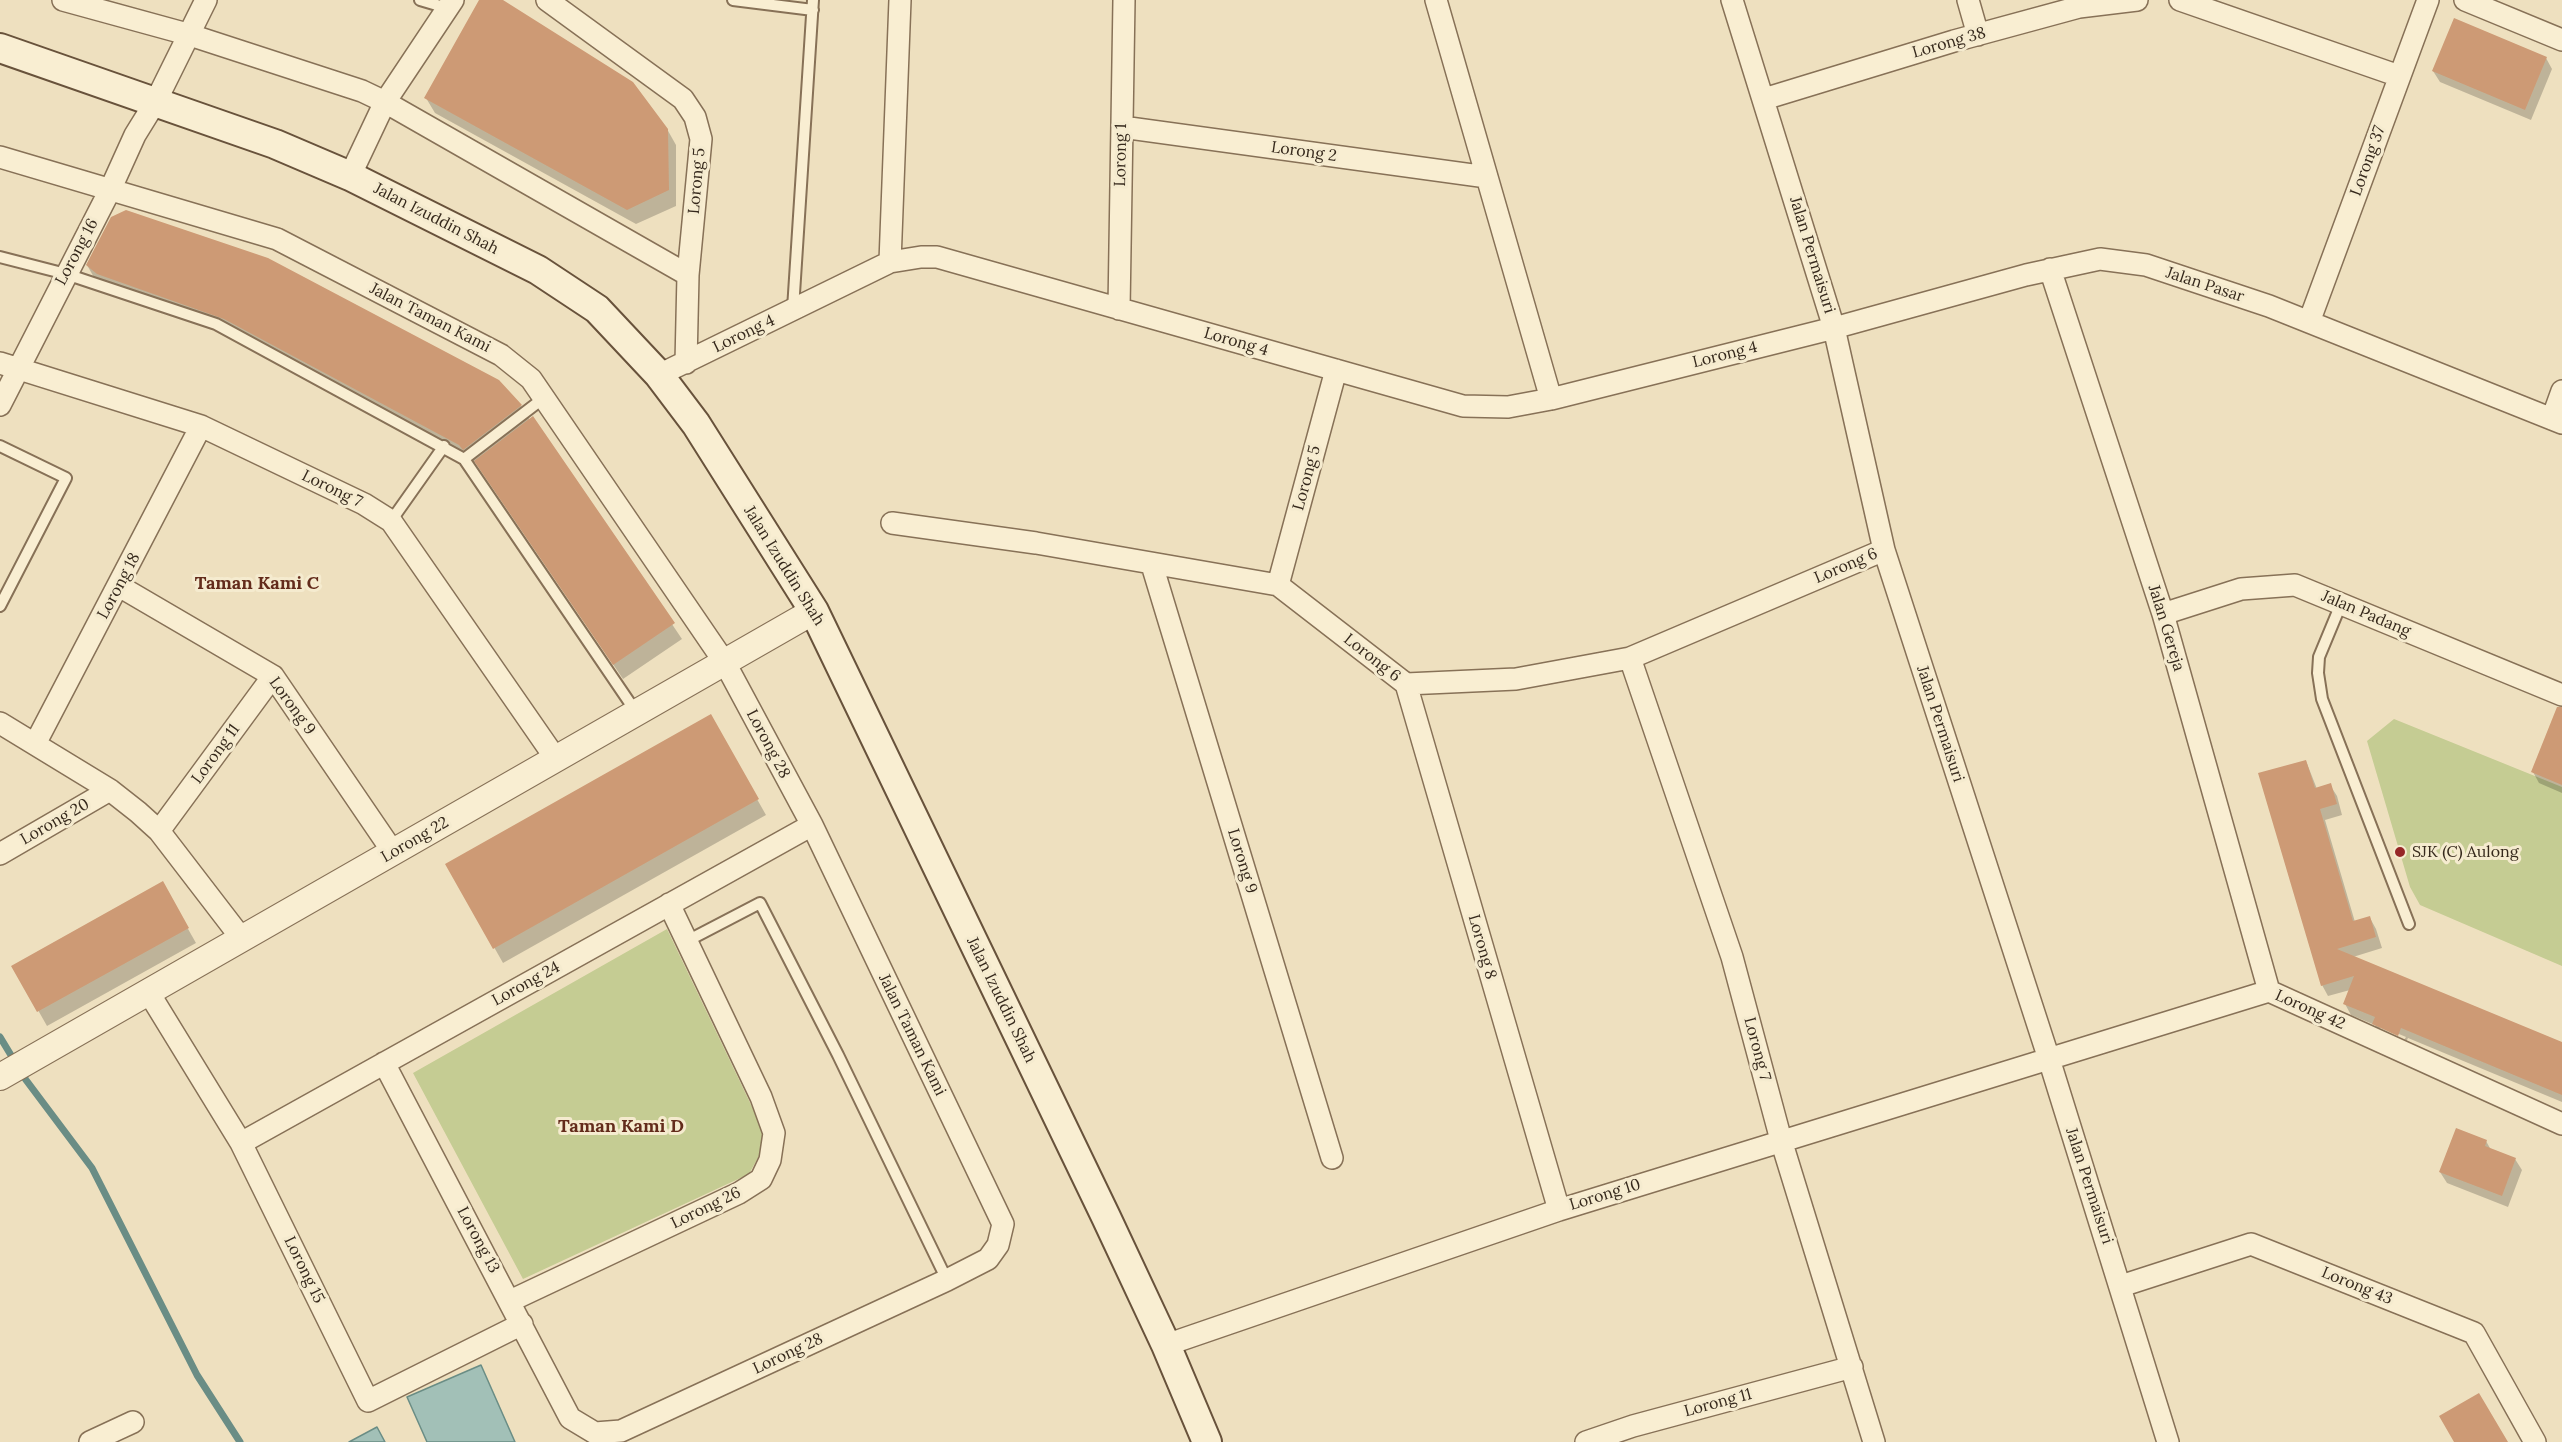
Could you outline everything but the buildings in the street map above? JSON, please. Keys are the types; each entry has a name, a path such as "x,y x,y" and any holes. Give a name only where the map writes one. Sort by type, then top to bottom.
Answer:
{"main road":[{"name":"Jalan Izuddin Shah","path":"0,48 275,144 350,176 538,270 597,309 659,375 696,424 814,610 1166,1345 1207,1442"}],"street":[{"path":"63,0 187,34 362,91 688,275"},
{"name":"Lorong 16","path":"0,405 8,366 66,274 111,188 135,135 156,101 187,34 206,0"},
{"name":"Lorong 5","path":"547,0 683,99 695,117 700,139 688,275 686,363"},
{"path":"890,262 900,0"},
{"name":"Lorong 1","path":"1119,309 1124,0"},
{"path":"1436,0 1551,399"},
{"name":"Jalan Permaisuri","path":"1732,0 1834,328 1884,550 2049,1059 2168,1442"},
{"path":"1968,0 1978,34"},
{"name":"Lorong 38","path":"1764,99 1978,34 2079,7 2137,0"},
{"path":"2180,0 2399,76"},
{"name":"Lorong 37","path":"2309,322 2428,0"},
{"path":"2465,0 2562,40"},
{"path":"350,176 385,102 450,4"},
{"name":"Lorong 2","path":"1122,127 1487,177"},
{"name":"Jalan Taman Kami","path":"0,157 277,239 501,355 531,379 545,397 725,663"},
{"name":"Lorong 4","path":"659,375 890,262 907,258 937,257 1463,406 1508,406 1551,399 1834,328"},
{"name":"Jalan Pasar","path":"1834,328 2050,269 2100,259 2146,265 2309,322 2557,421"},
{"name":"Jalan Gereja","path":"2050,269 2163,614 2269,991"},
{"name":"Lorong 7","path":"8,366 201,426 364,504 391,521 556,759"},
{"name":"Lorong 5","path":"1278,585 1336,370"},
{"path":"2557,421 2562,391"},
{"name":"Lorong 18","path":"35,744 201,426"},
{"name":"Lorong 6","path":"892,523 1036,543 1152,565 1278,585 1406,684 1516,679 1630,658 1884,550"},
{"name":"Lorong 9","path":"1152,565 1332,1158"},
{"name":"Jalan Padang","path":"2163,614 2241,589 2295,585 2562,695"},
{"name":"Lorong 9","path":"119,586 273,676 393,852"},
{"name":"Lorong 22","path":"8,1073 814,610"},
{"name":"Lorong 7","path":"1630,658 1732,957 1781,1140 1874,1442"},
{"name":"Lorong 28","path":"725,663 812,825"},
{"name":"Lorong 11","path":"159,831 273,676"},
{"name":"Lorong 8","path":"1406,684 1559,1210"},
{"path":"0,723 110,790 138,812 159,831 242,939"},
{"name":"Lorong 20","path":"0,854 110,790"},
{"name":"Jalan Taman Kami","path":"812,825 1003,1224 998,1245"},
{"name":"Lorong 24","path":"241,1143 812,825"},
{"name":"Lorong 26","path":"510,1301 739,1193 761,1179 770,1160 774,1133 761,1097 669,904"},
{"name":"Lorong 42","path":"2049,1059 2269,991 2562,1124"},
{"name":"Lorong 15","path":"149,993 241,1143 368,1401 522,1324"},
{"name":"Lorong 10","path":"1166,1345 1559,1210 2049,1059"},
{"name":"Lorong 13","path":"384,1063 570,1418"},
{"name":"Lorong 43","path":"2121,1286 2251,1244 2474,1333 2535,1442"},
{"name":"Lorong 28","path":"570,1418 595,1432 621,1431 946,1280 988,1259 998,1245"},
{"name":"Lorong 11","path":"1586,1442 1635,1434 1852,1367"},
{"path":"90,1442 133,1422"}],"lane":[{"path":"420,0 450,4"},
{"path":"733,0 813,5 793,309"},
{"path":"0,257 66,274 216,324 444,446 464,459 636,712"},
{"path":"464,459 545,397"},
{"path":"0,446 66,478 0,606"},
{"path":"391,521 444,446"},
{"path":"2342,604 2319,657 2318,673 2322,699 2409,924"},
{"path":"687,941 760,903 838,1055 946,1280"}],"green space":[{"path":"2394,719 2562,787 2562,966 2420,905 2410,887 2367,741"},
{"path":"667,929 764,1132 760,1154 749,1174 523,1279 413,1073"}],"water":[{"path":"481,1365 515,1442 427,1442 407,1397"},
{"path":"377,1427 385,1442 349,1442"}],"waterway":[{"path":"0,1037 26,1080 92,1168 197,1375 240,1442"}],"place":[{"name":"SJK (C) Aulong","path":"2400,852"}],"district":[{"name":"Taman Kami C","path":"257,584"},
{"name":"Taman Kami D","path":"621,1127"}]}
